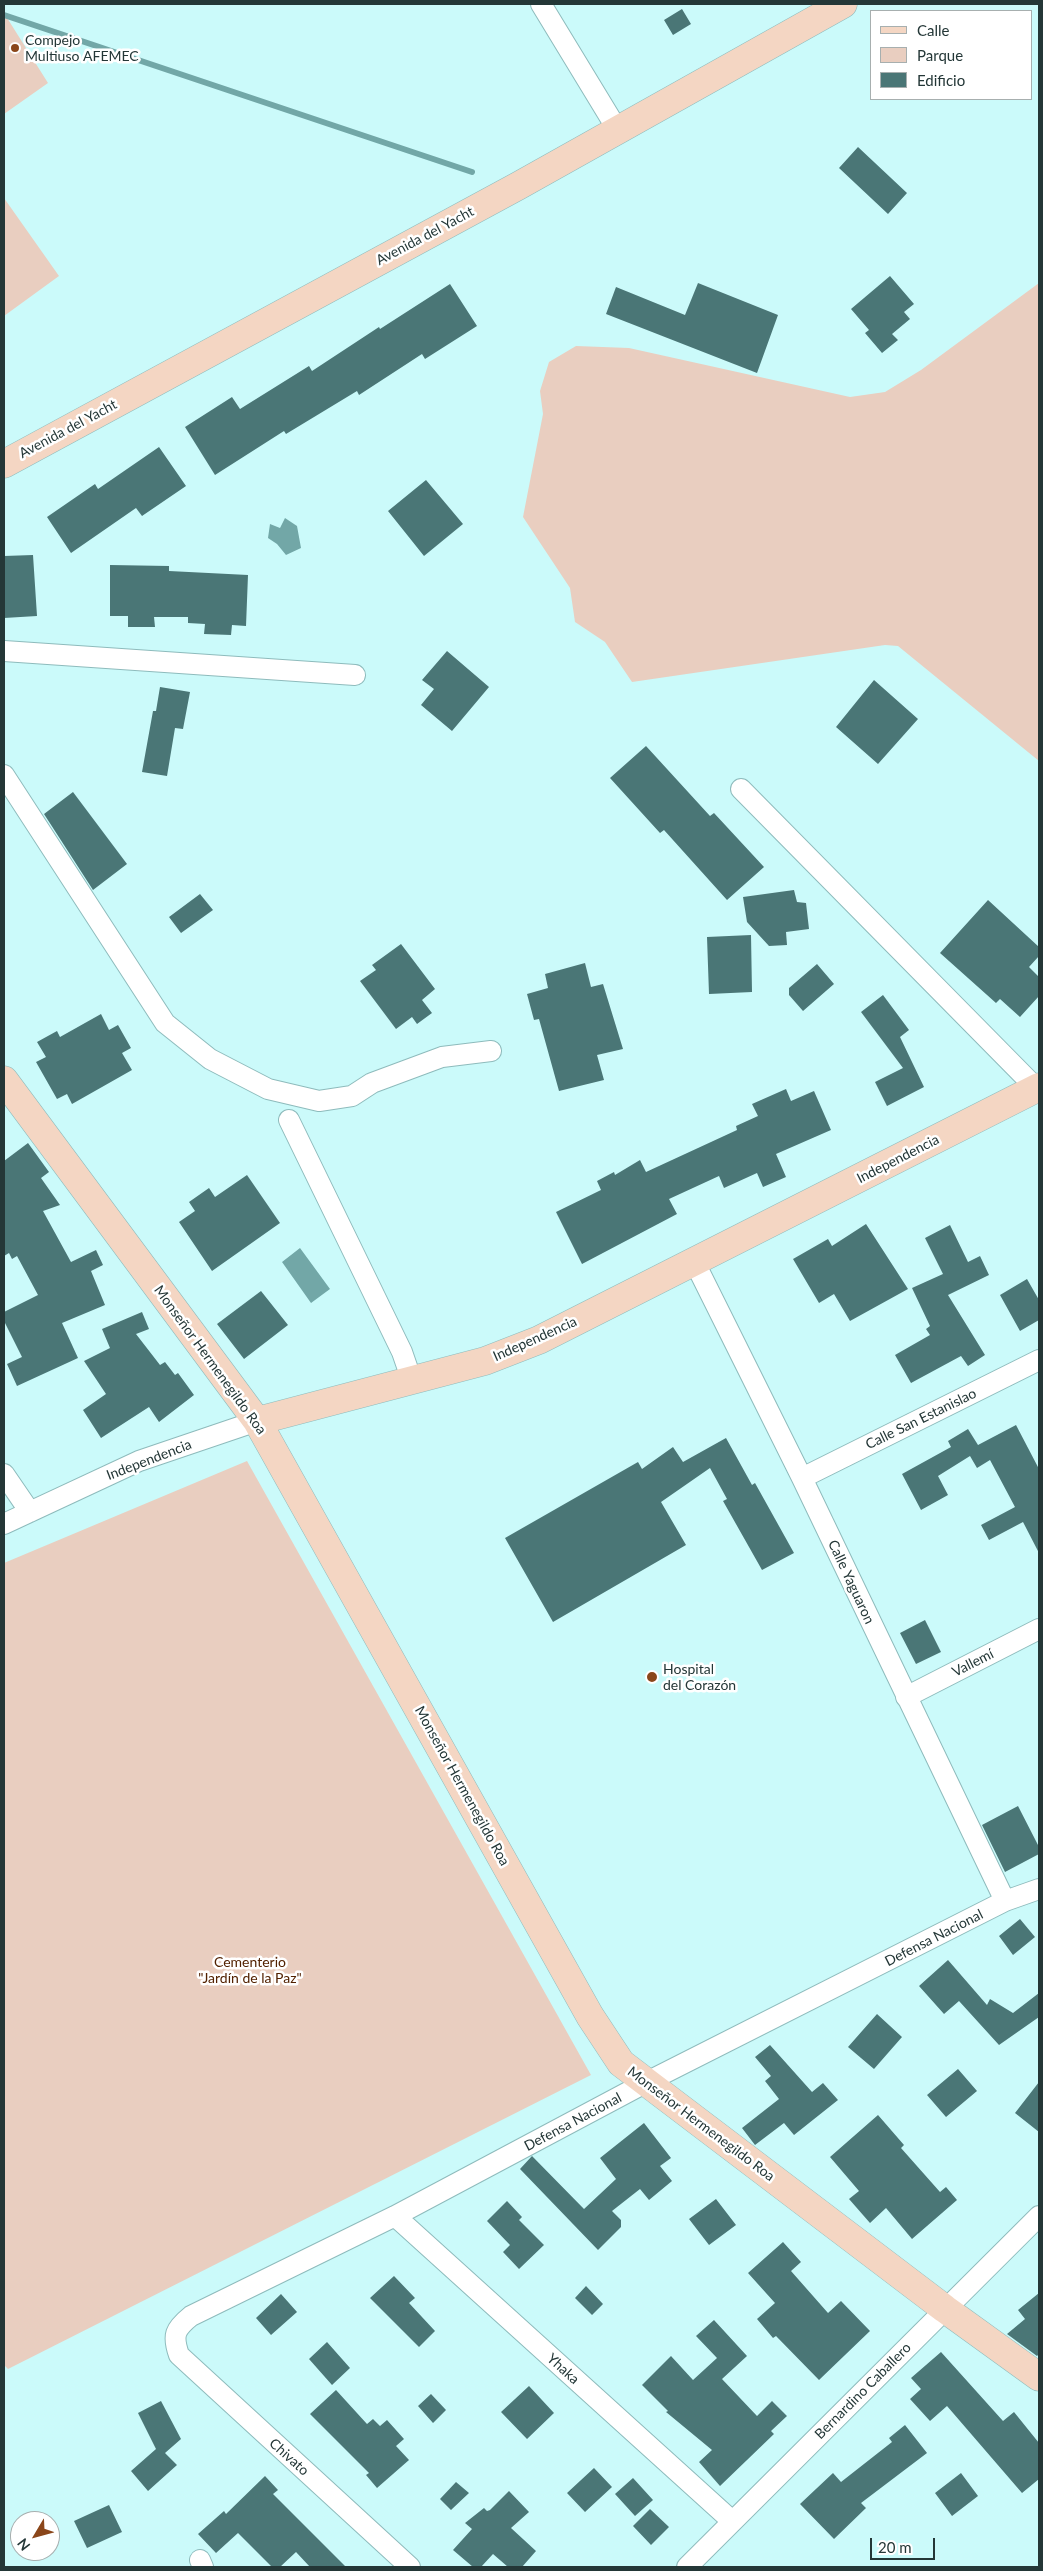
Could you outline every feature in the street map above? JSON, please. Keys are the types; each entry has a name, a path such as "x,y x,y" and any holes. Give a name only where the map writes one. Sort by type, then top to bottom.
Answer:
{"street":[{"path":"542,4 617,129"},
{"name":"Avenida del Yacht","path":"4,464 509,191 842,4"},
{"path":"4,651 356,675"},
{"path":"4,775 165,1023 210,1059 268,1089 319,1101 352,1096 372,1083 442,1057 491,1050"},
{"path":"741,790 1038,1088"},
{"name":"Monseñor Hermenegildo Roa","path":"5,1084 257,1421 590,2016 622,2063 645,2083 945,2309 1039,2377"},
{"name":"Independencia","path":"4,1524 140,1461 257,1421 485,1361 539,1340 695,1263 1038,1088"},
{"path":"289,1120 402,1352 412,1381"},
{"name":"Calle Yaguaron","path":"695,1263 802,1478 1006,1901"},
{"name":"Calle San Estanislao","path":"802,1478 1039,1360"},
{"path":"4,1474 30,1512"},
{"name":"Vallemí","path":"906,1697 1039,1629"},
{"name":"Defensa Nacional","path":"174,2342 178,2326 191,2316 395,2216 645,2083 1006,1901 1039,1889"},
{"name":"Yhaka","path":"395,2216 732,2521"},
{"name":"Bernardino Caballero","path":"687,2567 1039,2216"},
{"name":"Chivato","path":"174,2342 180,2355 194,2370 410,2567"}],"green space":[{"name":"Compejo Multiuso AFEMEC","path":"4,13 48,83 4,114"},
{"path":"4,198 59,276 4,316"},
{"path":"1039,283 1039,761 898,646 885,645 632,682 605,642 575,622 570,588 523,517 543,414 540,391 549,362 576,346 629,348 850,397 885,392 921,370"},
{"name":"Cementerio \"Jardín de la Paz\"","path":"247,1461 591,2075 8,2369 4,2365 4,1563"}],"water":[{"path":"285,518 297,526 301,548 286,555 277,544 268,538 270,524 280,528"},
{"path":"300,1248 330,1289 311,1303 282,1262"}],"building":[{"path":"682,9 691,24 673,35 664,20"},
{"path":"858,147 907,193 888,214 839,168"},
{"path":"890,276 914,304 904,312 910,319 892,334 898,340 882,353 865,333 869,330 851,309"},
{"path":"698,283 778,315 757,373 606,314 616,287 685,315"},
{"path":"450,284 477,326 425,359 422,354 359,395 357,391 286,434 284,431 215,475 185,427 232,397 240,409 309,366 312,371"},
{"path":"159,447 186,486 142,516 136,508 71,553 47,517 95,484 98,489"},
{"path":"426,480 463,524 424,556 388,511"},
{"path":"33,555 37,616 4,618 4,556"},
{"path":"110,565 169,566 169,571 248,575 246,626 232,625 231,635 204,634 205,624 188,623 188,617 154,617 155,627 128,627 128,616 110,616"},
{"path":"447,651 489,687 452,731 421,705 434,689 422,680"},
{"path":"874,680 918,719 878,764 836,727"},
{"path":"160,687 190,692 183,729 175,728 167,776 142,772 153,711 156,711"},
{"path":"646,746 710,816 714,813 764,867 727,900 664,830 660,833 610,778"},
{"path":"73,792 127,864 93,890 44,814"},
{"path":"794,890 797,902 806,903 809,929 786,932 787,945 769,946 747,922 743,897"},
{"path":"200,894 213,910 181,933 169,917"},
{"path":"988,900 1039,947 1039,956 1029,967 1039,977 1039,996 1020,1017 1000,999 996,1003 940,953"},
{"path":"751,935 752,992 709,994 707,937"},
{"path":"401,944 435,989 422,1000 432,1013 417,1024 412,1017 396,1029 360,981 376,970 372,965"},
{"path":"585,963 591,987 603,984 623,1049 597,1055 604,1080 559,1091 539,1019 534,1020 527,994 548,988 545,974"},
{"path":"817,964 834,984 803,1011 789,995 789,988"},
{"path":"883,995 909,1030 900,1037 924,1087 887,1106 875,1082 903,1068 861,1012"},
{"path":"101,1014 109,1030 118,1025 131,1048 122,1053 132,1070 72,1104 67,1094 57,1099 36,1062 46,1057 37,1042 57,1031 60,1037"},
{"path":"786,1089 791,1101 814,1091 831,1130 776,1154 786,1177 763,1187 757,1173 724,1188 719,1176 669,1199 677,1214 582,1264 556,1212 601,1190 597,1181 614,1172 615,1175 640,1160 646,1172 737,1130 736,1126 758,1116 752,1104"},
{"path":"28,1143 49,1172 41,1178 60,1205 43,1211 71,1262 96,1250 103,1265 91,1271 105,1305 62,1323 78,1358 17,1386 7,1364 22,1357 4,1321 4,1312 38,1295 17,1256 12,1259 9,1253 4,1256 4,1161"},
{"path":"247,1175 280,1223 212,1271 179,1222 195,1211 189,1202 209,1188 215,1197"},
{"path":"866,1224 908,1289 850,1321 834,1294 819,1303 793,1259 828,1239 832,1246"},
{"path":"950,1225 968,1262 980,1256 989,1275 948,1295 985,1355 968,1366 961,1356 911,1383 895,1355 930,1335 926,1329 930,1326 912,1288 943,1274 925,1238"},
{"path":"1027,1279 1039,1300 1039,1320 1020,1331 1000,1295"},
{"path":"261,1291 288,1325 244,1359 217,1324"},
{"path":"142,1312 149,1329 136,1334 160,1365 165,1362 175,1375 178,1373 194,1395 159,1422 149,1407 101,1438 83,1410 106,1394 84,1361 110,1348 102,1329"},
{"path":"1016,1425 1039,1469 1039,1553 1023,1522 989,1540 981,1525 1015,1507 990,1460 977,1468 970,1456 938,1476 948,1495 921,1510 902,1474 951,1447 948,1441 968,1429 978,1445"},
{"path":"726,1438 752,1485 755,1483 794,1553 762,1570 723,1501 727,1499 710,1468 661,1502 686,1545 553,1622 505,1538 638,1462 642,1469 673,1447 683,1462"},
{"path":"925,1620 941,1652 916,1664 900,1633"},
{"path":"1018,1806 1039,1847 1039,1854 1005,1872 982,1825"},
{"path":"1020,1919 1035,1937 1013,1955 999,1936"},
{"path":"948,1960 987,2005 990,1999 1013,2013 1039,1993 1039,2017 999,2045 959,2001 944,2014 919,1986"},
{"path":"877,2014 902,2037 874,2069 848,2047"},
{"path":"770,2045 812,2092 823,2083 838,2100 794,2135 784,2123 755,2145 742,2128 779,2099 765,2081 771,2076 755,2057"},
{"path":"958,2069 977,2091 946,2117 927,2095"},
{"path":"1039,2082 1039,2132 1015,2113"},
{"path":"878,2115 904,2145 901,2148 940,2192 946,2187 957,2200 912,2239 886,2208 870,2223 849,2199 859,2191 830,2157"},
{"path":"644,2123 671,2158 660,2166 672,2181 649,2200 640,2189 612,2211 621,2220 621,2227 598,2250 520,2169 532,2156 584,2209 616,2179 600,2158"},
{"path":"716,2199 736,2225 709,2245 689,2219"},
{"path":"507,2201 522,2217 519,2220 544,2245 519,2269 503,2252 510,2245 487,2221"},
{"path":"783,2242 801,2262 791,2271 828,2313 841,2301 870,2331 819,2380 776,2336 773,2338 757,2319 775,2303 748,2273"},
{"path":"394,2276 415,2298 409,2303 435,2331 419,2347 370,2298"},
{"path":"586,2286 603,2304 592,2315 575,2298"},
{"path":"1039,2293 1039,2354 1037,2356 1007,2334 1025,2319 1018,2310"},
{"path":"281,2294 297,2312 271,2335 256,2318"},
{"path":"714,2320 747,2356 722,2379 757,2416 772,2401 787,2416 771,2431 774,2434 720,2486 699,2462 712,2450 666,2412 668,2411 642,2385 671,2356 693,2380 717,2358 696,2336"},
{"path":"327,2342 350,2368 332,2385 309,2359"},
{"path":"941,2352 1003,2421 1014,2412 1039,2443 1039,2479 1022,2493 947,2406 930,2421 910,2399 921,2389 911,2378"},
{"path":"529,2386 554,2413 527,2439 501,2412"},
{"path":"336,2390 367,2424 373,2419 380,2426 387,2420 404,2439 396,2446 409,2460 377,2488 366,2475 369,2473 310,2414"},
{"path":"431,2394 446,2410 433,2423 418,2406"},
{"path":"161,2401 181,2439 165,2453 177,2465 148,2491 131,2471 156,2449 138,2413"},
{"path":"905,2425 927,2453 861,2503 866,2508 834,2539 800,2504 833,2473 841,2482 892,2442 889,2438"},
{"path":"594,2468 612,2487 585,2512 567,2493"},
{"path":"961,2473 978,2496 952,2516 935,2493"},
{"path":"265,2476 278,2490 273,2494 346,2567 310,2567 296,2552 280,2567 272,2567 238,2533 216,2553 198,2534 224,2511 226,2514"},
{"path":"633,2478 653,2500 635,2516 615,2494"},
{"path":"456,2482 469,2493 451,2510 440,2499"},
{"path":"509,2491 529,2512 511,2528 536,2551 522,2567 508,2567 493,2554 481,2567 473,2567 453,2550 472,2529 465,2523 484,2508 487,2511 490,2510"},
{"path":"109,2505 122,2532 87,2548 74,2521"},
{"path":"650,2509 669,2527 651,2545 633,2526"}],"waterway":[{"path":"4,15 472,172"}],"place":[{"name":"Compejo Multiuso AFEMEC","path":"15,48"},
{"name":"Hospital del Corazón","path":"652,1677"}]}
